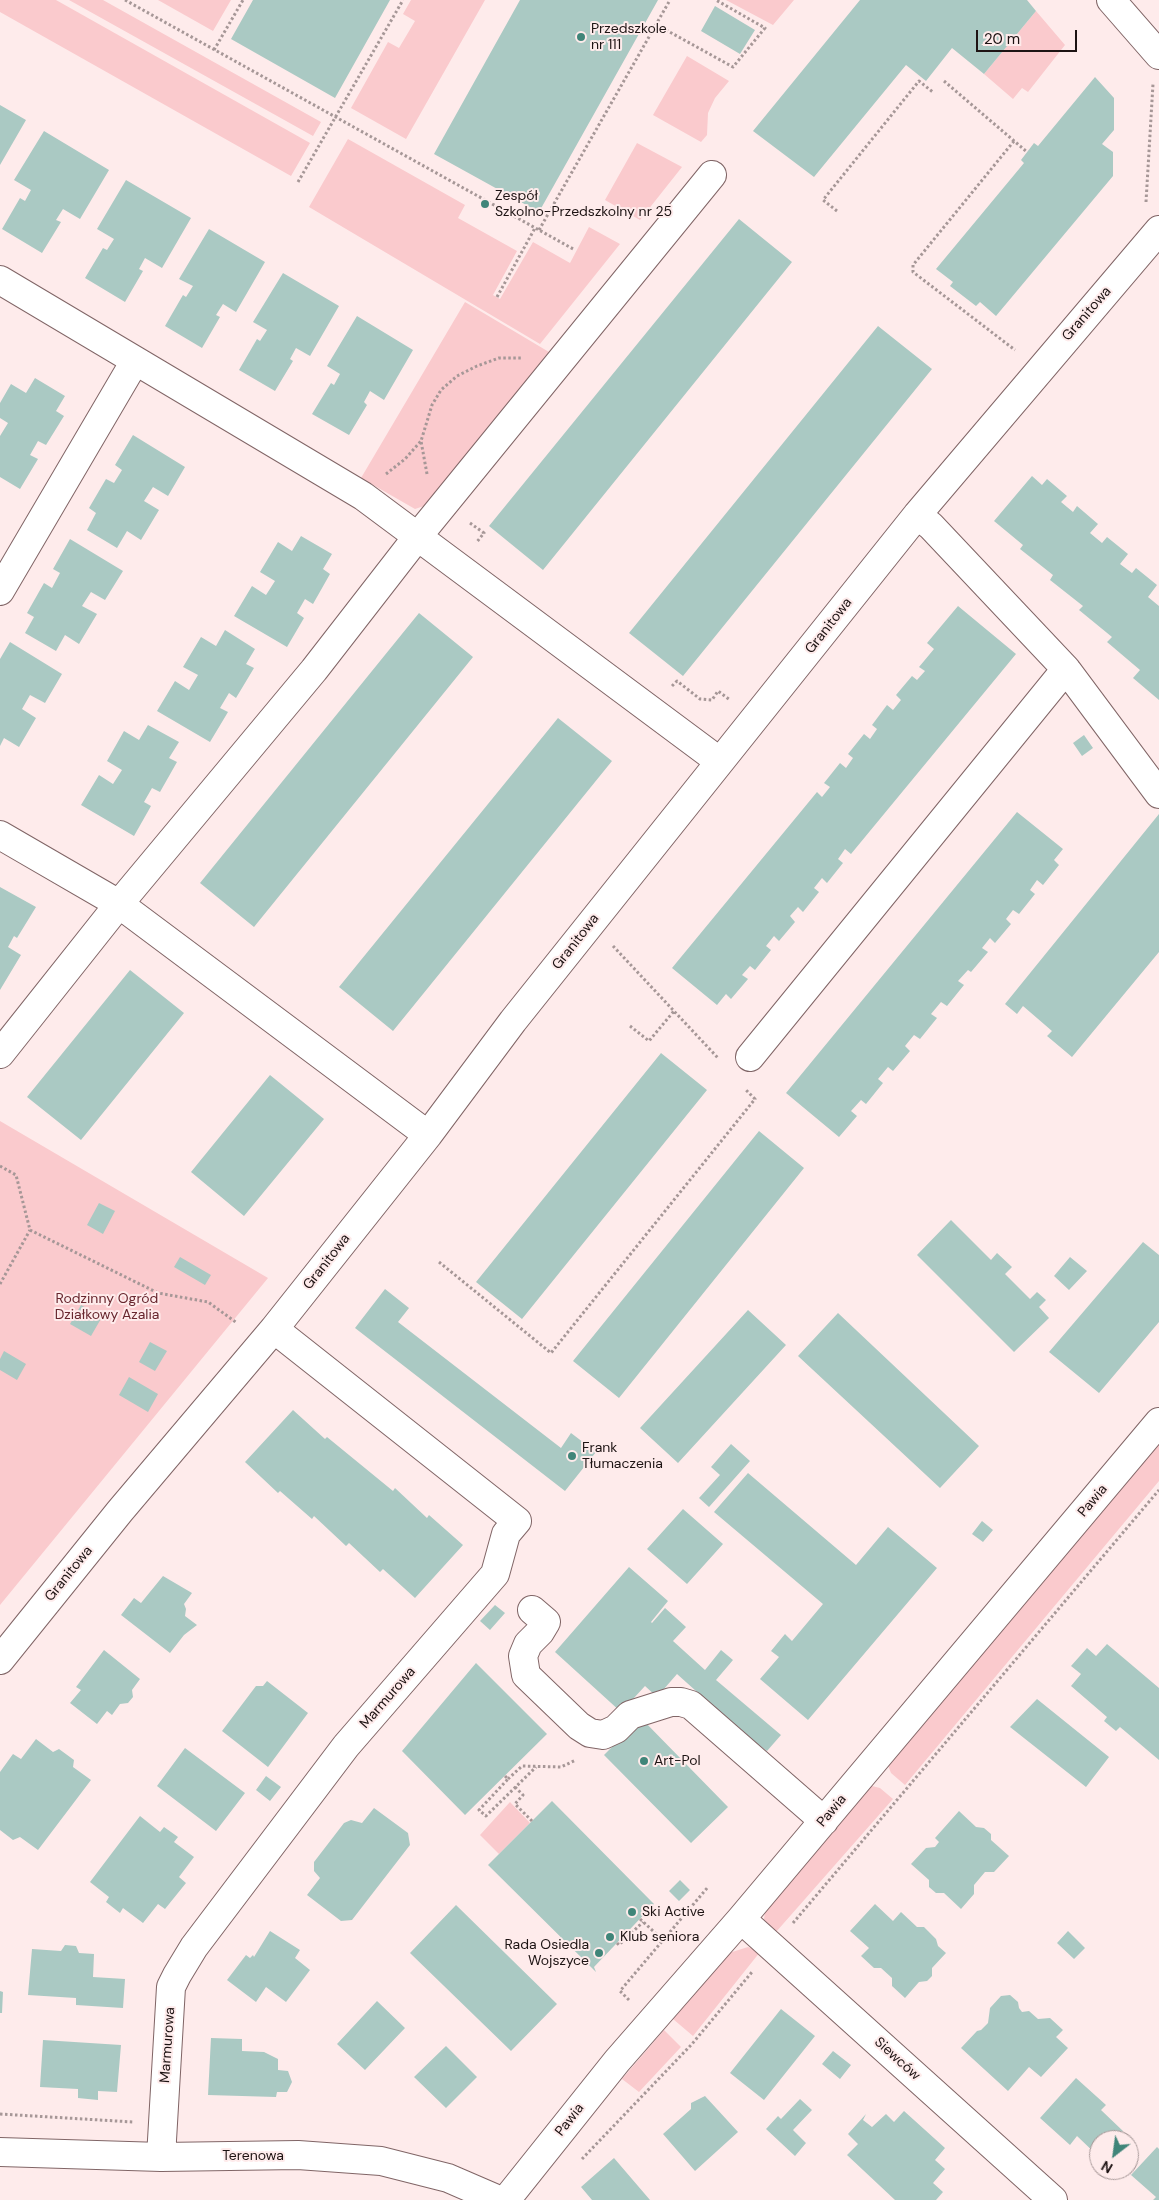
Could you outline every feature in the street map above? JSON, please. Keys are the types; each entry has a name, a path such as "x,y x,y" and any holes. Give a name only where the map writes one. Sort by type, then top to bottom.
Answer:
{"street":[{"path":"1112,0 1159,55"},
{"path":"0,1054 119,904 314,670 418,536 712,175"},
{"name":"Granitowa","path":"0,1660 120,1511 274,1329 428,1135 513,1021 719,761 750,726 917,515 1039,369 1152,219"},
{"path":"0,280 363,496 719,761"},
{"path":"0,591 134,361"},
{"path":"917,515 931,526 1066,669 1159,794"},
{"path":"750,1057 1066,669"},
{"path":"0,835 119,904 428,1135"},
{"name":"Marmurowa","path":"160,2157 172,1987 194,1947 346,1746 496,1574 506,1534 517,1520 274,1329"},
{"name":"Pawia","path":"506,2200 616,2061 741,1919 1159,1422"},
{"path":"532,1610 546,1622 540,1632 528,1644 523,1656 526,1676 579,1726 590,1733 603,1735 616,1730 630,1715 671,1702 691,1705 824,1821"},
{"name":"Siewców","path":"741,1919 1053,2200"},
{"name":"Terenowa","path":"0,2152 160,2157 298,2156 381,2161 448,2178 499,2200"}],"path":[{"path":"125,0 576,250"},
{"path":"214,50 243,0"},
{"path":"298,182 403,0"},
{"path":"497,297 670,0"},
{"path":"657,25 733,68 765,28 716,0"},
{"path":"837,211 823,200 920,81 934,93"},
{"path":"944,81 1028,152"},
{"path":"1152,219 1153,81"},
{"path":"1014,141 913,265 913,272 1039,369"},
{"path":"385,475 405,459 421,441 432,405 441,390 457,376 498,358 530,360 551,375"},
{"path":"421,441 430,481"},
{"path":"463,517 484,533 471,549"},
{"path":"608,941 722,1062"},
{"path":"630,1026 649,1041 674,1011"},
{"path":"439,1262 551,1353 755,1099 742,1085"},
{"path":"0,1166 16,1175 30,1230 0,1284"},
{"path":"30,1230 158,1293 208,1302 240,1326"},
{"path":"577,2164 692,2044 1159,1490"},
{"path":"536,1767 486,1816 479,1810 522,1766 561,1767 581,1758"},
{"path":"505,1776 508,1780"},
{"path":"516,1787 523,1795 515,1804 532,1821"},
{"path":"652,2021 620,1991 708,1887"},
{"path":"616,1943 619,1945 641,1920 663,1940"}],"green space":[{"path":"0,0 56,0 310,143 291,176 0,12"},
{"path":"69,0 103,0 321,122 313,136"},
{"path":"158,0 231,0 213,31"},
{"path":"411,0 485,0 406,139 351,108 388,42 399,48 415,21 403,14"},
{"path":"726,0 794,0 773,25"},
{"path":"1036,11 1065,45 1028,92 1022,88 1013,99 984,74"},
{"path":"687,56 729,81 715,98 708,113 707,135 701,142 653,115"},
{"path":"348,139 465,205 458,218 517,251 493,295 500,299 533,242 570,263 589,227 620,244 540,344 309,207"},
{"path":"637,143 682,167 640,220 605,200"},
{"path":"465,302 549,352 424,506 415,509 361,478"},
{"name":"Rodzinny Ogród Działkowy Azalia","path":"0,1121 268,1278 0,1605"},
{"path":"1159,1439 1159,1481 905,1785 891,1773 887,1763"},
{"path":"868,1785 880,1788 893,1799 776,1932 764,1920 765,1910"},
{"path":"510,1802 530,1823 499,1854 480,1835"},
{"path":"748,1947 760,1952 693,2036 673,2019 729,1953"},
{"path":"664,2030 681,2047 639,2092 622,2079"}],"building":[{"path":"253,0 390,0 335,98 231,39"},
{"path":"520,0 658,0 539,212 434,154"},
{"path":"860,0 1027,0 1036,11 984,74 952,48 926,81 906,65 814,177 753,131"},
{"path":"715,6 755,30 740,54 701,31"},
{"path":"1095,77 1114,98 1114,130 1102,144 1113,152 1113,176 996,316 980,302 976,306 950,286 953,282 936,269 1024,163 1021,160 1034,143 1038,146"},
{"path":"0,105 26,120 0,165"},
{"path":"44,131 109,170 80,219 63,209 56,220 61,222 42,253 2,229 20,198 25,201 31,190 14,180"},
{"path":"126,180 191,218 162,268 145,258 139,269 143,271 125,302 85,278 103,248 107,250 114,239 97,229"},
{"path":"739,219 792,262 543,570 489,526"},
{"path":"209,229 265,262 236,312 223,304 216,315 220,317 202,348 165,326 183,295 186,297 193,286 179,279"},
{"path":"283,273 339,306 310,356 296,348 290,359 293,361 275,391 239,370 257,339 260,341 267,330 253,322"},
{"path":"357,316 413,350 384,400 370,391 364,402 367,405 349,435 312,414 331,383 334,385 340,374 327,366"},
{"path":"878,326 932,369 683,676 629,633"},
{"path":"35,378 65,396 56,411 64,416 46,445 38,441 30,455 38,459 20,489 0,477 0,436 8,423 0,418 0,403 11,384 26,393"},
{"path":"133,435 185,467 168,496 153,487 144,501 159,510 141,540 127,531 117,548 87,530 96,513 89,508 106,479 114,483 122,470 115,465"},
{"path":"1032,476 1042,485 1047,479 1067,496 1061,502 1073,512 1077,506 1098,524 1090,533 1102,543 1107,537 1128,554 1120,564 1132,573 1136,568 1157,585 1148,597 1159,606 1159,700 1133,678 1140,670 1107,642 1112,637 1079,610 1083,606 1050,580 1053,575 1020,549 1023,545 994,521"},
{"path":"301,536 332,554 323,569 330,574 313,604 305,599 297,613 304,618 287,647 234,616 252,586 266,595 275,581 260,572 278,542 292,551"},
{"path":"70,539 123,571 105,600 91,592 82,606 97,614 79,644 65,635 56,651 25,633 34,617 27,613 44,583 52,588 60,573 53,569"},
{"path":"958,606 1016,654 851,854 845,849 838,859 843,863 827,883 822,878 814,888 819,892 803,912 798,907 790,916 795,922 779,941 774,936 766,946 771,950 755,970 750,966 742,975 748,979 731,999 726,994 717,1005 672,968 817,792 822,797 830,787 824,783 840,763 846,768 853,758 848,754 864,734 870,739 877,729 872,725 887,705 893,710 901,700 896,695 912,676 917,680 925,671 919,667 934,649 927,643"},
{"path":"419,613 473,657 254,927 200,883"},
{"path":"225,630 255,649 246,664 254,668 236,698 229,693 220,708 228,712 210,742 157,711 175,681 189,690 198,675 183,667 201,637 216,646"},
{"path":"10,642 62,674 45,703 30,695 22,709 36,718 19,747 4,738 0,746 0,659"},
{"path":"558,718 612,761 393,1031 339,987"},
{"path":"148,725 179,742 169,758 177,762 160,792 152,788 144,802 151,806 134,836 81,805 99,775 113,784 122,770 107,761 124,731 139,740"},
{"path":"1084,735 1093,748 1082,756 1073,743"},
{"path":"1017,812 1063,849 1054,860 1059,865 1043,885 1037,880 1030,890 1035,894 1019,914 1013,910 1006,919 1011,924 995,943 990,938 982,948 988,952 971,972 968,970 958,981 964,985 947,1006 941,1002 931,1014 937,1018 920,1039 914,1035 905,1046 910,1051 893,1071 888,1067 878,1079 883,1083 866,1104 861,1100 851,1111 857,1116 839,1137 786,1093"},
{"path":"1159,814 1159,952 1072,1057 1047,1036 1052,1031 1023,1006 1017,1014 1005,1004"},
{"path":"0,887 36,907 17,938 14,936 8,947 21,955 0,990"},
{"path":"130,970 184,1013 81,1140 27,1097"},
{"path":"661,1053 707,1090 522,1319 476,1282"},
{"path":"270,1075 324,1119 244,1216 191,1172"},
{"path":"759,1131 804,1168 619,1398 573,1361"},
{"path":"99,1203 115,1211 103,1234 87,1225"},
{"path":"951,1220 991,1260 997,1253 1012,1267 1005,1274 1030,1299 1037,1292 1046,1300 1039,1307 1049,1318 1014,1352 917,1255"},
{"path":"1143,1242 1159,1255 1159,1322 1099,1393 1049,1352"},
{"path":"180,1257 211,1275 205,1285 174,1267"},
{"path":"1070,1257 1087,1271 1069,1290 1054,1276"},
{"path":"385,1289 409,1308 398,1322 561,1448 571,1433 596,1452 565,1491 355,1328"},
{"path":"81,1305 102,1317 91,1336 70,1324"},
{"path":"748,1310 786,1345 678,1463 640,1428"},
{"path":"838,1313 979,1446 940,1488 798,1356"},
{"path":"150,1342 167,1351 155,1371 139,1362"},
{"path":"4,1351 26,1364 17,1380 0,1370 0,1359"},
{"path":"129,1377 158,1394 148,1412 119,1395"},
{"path":"293,1410 325,1439 327,1437 393,1491 395,1488 427,1518 429,1515 463,1545 415,1598 383,1569 380,1572 349,1543 346,1546 314,1516 312,1519 280,1491 278,1493 245,1462"},
{"path":"731,1444 750,1461 709,1507 699,1498 720,1475 711,1467"},
{"path":"748,1473 856,1565 888,1527 937,1568 808,1720 760,1679 779,1657 771,1651 785,1634 792,1641 823,1604 714,1512"},
{"path":"683,1509 723,1544 687,1584 647,1549"},
{"path":"982,1521 993,1530 983,1542 972,1534"},
{"path":"629,1567 668,1601 652,1623 665,1608 686,1627 673,1641 705,1670 721,1650 733,1660 716,1680 781,1735 767,1751 744,1734 677,1674 657,1697 645,1686 621,1712 555,1652"},
{"path":"163,1576 192,1593 184,1604 186,1609 185,1616 197,1625 184,1635 170,1653 121,1615 134,1598 141,1603"},
{"path":"495,1605 505,1613 490,1630 480,1621"},
{"path":"1107,1644 1159,1688 1159,1760 1120,1727 1116,1731 1104,1721 1107,1717 1071,1686 1081,1674 1071,1666 1087,1648 1096,1656"},
{"path":"104,1650 140,1679 132,1690 133,1697 128,1703 120,1704 112,1715 107,1711 97,1724 70,1703 81,1690 76,1687"},
{"path":"476,1663 547,1734 465,1815 402,1751"},
{"path":"267,1681 308,1713 268,1767 222,1731 256,1686 263,1686"},
{"path":"1037,1699 1109,1757 1086,1787 1010,1727"},
{"path":"641,1718 728,1807 691,1843 604,1755"},
{"path":"36,1739 53,1752 59,1749 74,1760 73,1767 91,1780 38,1850 20,1837 13,1840 0,1830 0,1772 13,1754 21,1759"},
{"path":"185,1748 245,1793 216,1831 157,1786"},
{"path":"266,1776 281,1787 270,1801 256,1790"},
{"path":"552,1801 654,1904 594,1967 596,1972 488,1865"},
{"path":"374,1808 408,1833 410,1845 352,1920 341,1921 307,1895 320,1878 314,1871 314,1862 344,1823 351,1820 362,1823"},
{"path":"959,1811 976,1827 984,1828 991,1834 991,1840 1009,1856 994,1872 985,1872 974,1885 974,1894 961,1909 944,1893 936,1893 929,1887 929,1880 911,1864 926,1848 935,1847 939,1842 935,1838"},
{"path":"140,1816 160,1832 164,1827 178,1837 174,1842 194,1857 179,1877 186,1883 165,1909 158,1904 143,1923 123,1908 120,1913 106,1902 109,1897 90,1882"},
{"path":"680,1880 690,1890 679,1901 669,1891"},
{"path":"875,1904 893,1921 901,1912 917,1927 924,1927 936,1939 938,1946 946,1953 932,1968 932,1976 927,1981 919,1982 905,1998 892,1986 892,1978 881,1968 874,1968 861,1956 869,1948 850,1931"},
{"path":"456,1905 557,2004 511,2051 410,1953"},
{"path":"270,1931 300,1950 295,1958 310,1970 286,2002 266,1987 256,2002 227,1980 246,1955 250,1958 253,1955 254,1957"},
{"path":"1068,1931 1085,1948 1074,1959 1057,1943"},
{"path":"65,1945 76,1946 79,1953 94,1954 93,1977 125,1979 123,2008 76,2005 76,1998 28,1995 32,1949 61,1951"},
{"path":"0,1991 3,1992 2,2013 0,2013"},
{"path":"1010,1995 1018,2002 1022,2012 1029,2011 1038,2019 1050,2018 1063,2030 1056,2037 1068,2048 1041,2077 1029,2067 1008,2091 961,2048 977,2031 981,2030 988,2023 990,2008 1001,1996"},
{"path":"377,2001 405,2028 365,2070 337,2044"},
{"path":"781,2009 815,2036 764,2100 730,2073"},
{"path":"211,2038 242,2039 242,2051 264,2052 278,2059 278,2070 288,2071 292,2082 287,2092 277,2092 276,2097 208,2095"},
{"path":"43,2040 121,2045 117,2092 98,2091 98,2100 78,2098 78,2089 40,2087"},
{"path":"446,2046 477,2077 446,2108 414,2077"},
{"path":"833,2051 851,2065 840,2079 822,2064"},
{"path":"1076,2078 1106,2105 1101,2110 1122,2130 1089,2130 1089,2147 1077,2136 1070,2145 1040,2118"},
{"path":"705,2096 738,2132 695,2171 663,2134 691,2109 691,2103"},
{"path":"800,2099 812,2110 793,2130 806,2143 795,2156 766,2129 778,2116 781,2119"},
{"path":"904,2111 945,2148 935,2160 945,2169 933,2183 943,2192 936,2200 895,2200 847,2155 858,2144 848,2134 866,2114 863,2120 872,2127 886,2114 894,2122"},
{"path":"1157,2147 1159,2149 1159,2200 1153,2200 1156,2197 1137,2180 1139,2180 1139,2166"},
{"path":"614,2158 650,2200 592,2200 581,2187"}],"place":[{"name":"Przedszkole nr 111","path":"581,37"},
{"name":"Zespół Szkolno-Przedszkolny nr 25","path":"485,204"},
{"name":"Frank Tłumaczenia","path":"572,1456"},
{"name":"Art-Pol","path":"644,1761"},
{"name":"Ski Active","path":"632,1912"},
{"name":"Klub seniora","path":"610,1937"},
{"name":"Rada Osiedla Wojszyce","path":"599,1953"}]}
